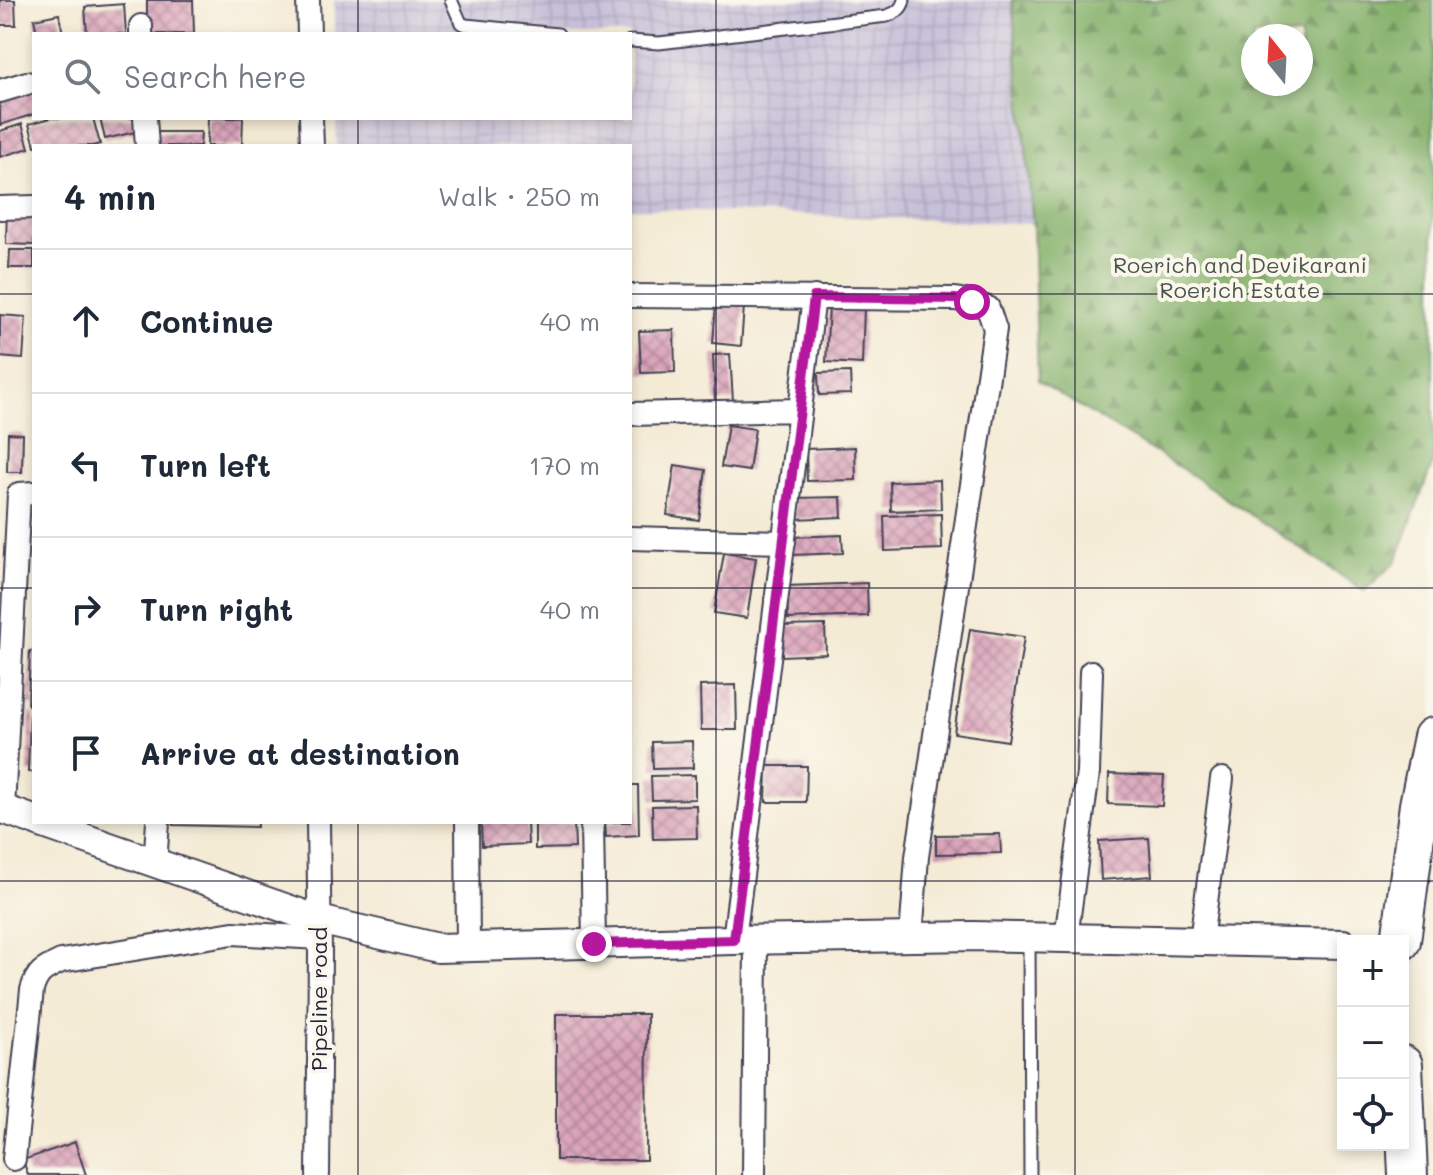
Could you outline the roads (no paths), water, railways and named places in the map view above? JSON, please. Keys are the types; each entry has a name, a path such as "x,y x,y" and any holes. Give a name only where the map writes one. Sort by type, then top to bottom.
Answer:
{"highway":[{"path":"1402,935 1419,805 1433,737"},
{"path":"1404,1079 1408,1175"}],"street":[{"path":"308,0 309,32"},
{"path":"0,91 27,83"},
{"path":"145,120 147,144"},
{"path":"311,120 312,144"},
{"path":"0,208 32,207"},
{"path":"632,296 955,299 988,308 995,329 917,857 911,937"},
{"path":"754,1175 745,940 784,542 814,297"},
{"path":"632,414 800,410"},
{"path":"18,494 2,809 32,820"},
{"path":"632,538 784,542"},
{"path":"1066,938 1088,773 1091,672"},
{"path":"1201,941 1222,779"},
{"path":"44,824 319,929"},
{"path":"155,864 158,824"},
{"name":"Pipeline road","path":"318,824 318,1175"},
{"path":"467,824 468,947"},
{"path":"592,824 594,944"},
{"path":"14,1159 35,978 45,968 61,961 233,933 319,929 438,948 911,937 1337,944"}],"lane":[{"path":"451,0 461,23 466,25 538,32"},
{"path":"632,41 659,43 887,16 897,12 904,0"},
{"path":"1029,937 1030,1175"}],"park label":[{"name":"Roerich and Devikarani Roerich Estate","path":"1240,278"}]}
